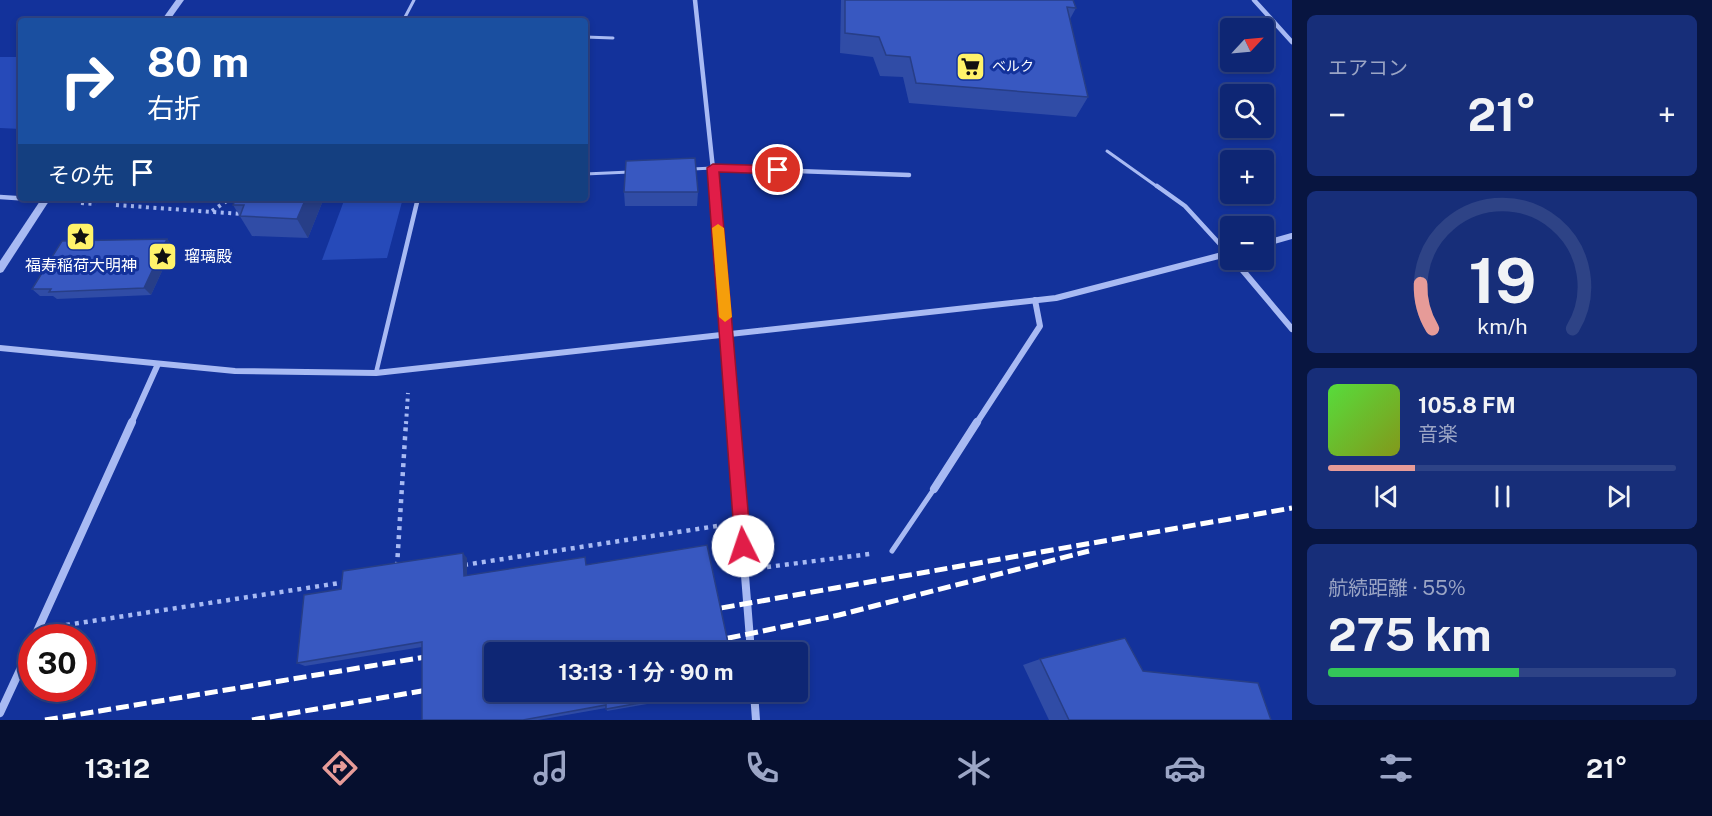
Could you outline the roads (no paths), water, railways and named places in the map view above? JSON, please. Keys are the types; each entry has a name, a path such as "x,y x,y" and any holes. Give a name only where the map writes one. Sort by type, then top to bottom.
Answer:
{"street":[{"path":"167,18 180,0"},
{"path":"695,0 713,168 750,642"},
{"path":"1254,0 1292,42"},
{"path":"713,168 909,175"},
{"path":"0,269 45,201"},
{"path":"1274,241 1292,236"},
{"path":"0,348 158,364 317,375 376,373 726,332 1056,298 1220,256"},
{"path":"1242,270 1292,329"},
{"path":"934,489 1040,326 1035,300"},
{"path":"40,624 158,364"},
{"path":"0,712 18,674"},
{"path":"755,702 756,720"}],"lane":[{"path":"405,18 414,0"},
{"path":"588,38 613,38"},
{"path":"1107,152 1185,206 1220,244"},
{"path":"690,169 713,168"},
{"path":"588,174 632,172"},
{"path":"0,197 18,198"},
{"path":"376,373 417,201"},
{"path":"892,551 934,489"}],"railway":[{"path":"704,611 1292,508"},
{"path":"710,642 839,615 1089,551"},
{"path":"45,720 437,655"},
{"path":"252,720 439,688"}],"place":[{"name":"ベルク","path":"971,66"},
{"name":"福寿稲荷大明神","path":"81,237"},
{"name":"瑠璃殿","path":"163,256"}]}
